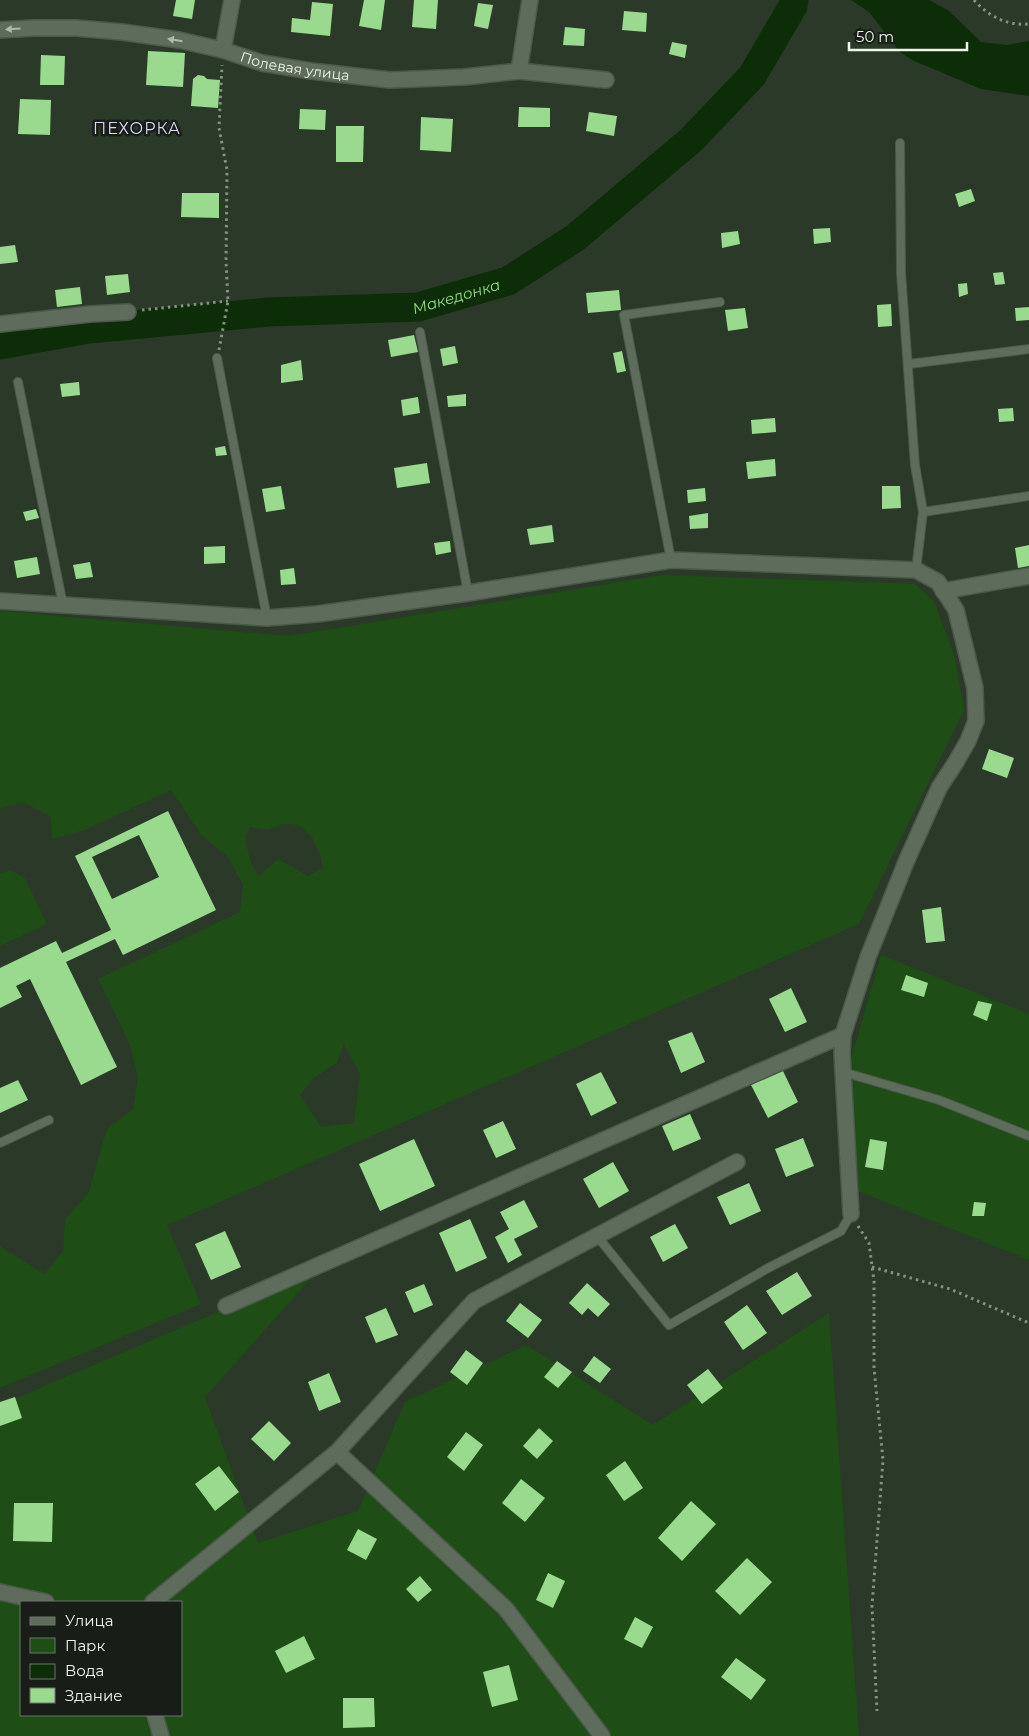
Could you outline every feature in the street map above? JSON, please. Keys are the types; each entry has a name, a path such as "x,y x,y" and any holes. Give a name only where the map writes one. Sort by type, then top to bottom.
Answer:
{"street":[{"path":"222,50 232,0"},
{"path":"519,72 530,0"},
{"name":"Полевая улица","path":"0,30 76,28 178,40 222,50 262,63 390,80 464,77 519,72 606,80"},
{"path":"0,324 90,314 128,312"},
{"path":"0,601 267,618 317,614 468,593 671,560 916,570 938,582 956,610 975,688 976,721 968,741 939,788 909,855 868,958 843,1036 843,1072 851,1214"},
{"path":"943,591 1029,576"},
{"path":"226,1306 843,1036"},
{"path":"153,1601 337,1452 474,1301 737,1162"},
{"path":"337,1452 506,1609 602,1736"},
{"path":"0,1592 41,1601"},
{"path":"155,1716 161,1736"}],"lane":[{"path":"900,143 901,273 915,465 923,512 916,570"},
{"path":"671,560 624,315 720,302"},
{"path":"420,332 468,593"},
{"path":"908,364 1029,349"},
{"path":"217,358 267,618"},
{"path":"18,382 63,605"},
{"path":"923,512 1029,496"},
{"path":"843,1072 939,1100 1029,1136"},
{"path":"0,1143 49,1120"},
{"path":"597,1236 669,1325 770,1267 841,1231 851,1214"}],"path":[{"path":"974,0 983,10 998,20 1029,24"},
{"path":"222,50 219,128 227,170 226,252 228,301 223,335"},
{"path":"128,312 228,301"},
{"path":"851,1214 868,1242 874,1281 874,1368 883,1460 872,1606 876,1711"},
{"path":"872,1267 950,1289 1029,1322"}],"green space":[{"path":"662,575 915,584 934,601 955,658 964,710 859,924 167,1225 201,1304 0,1388 0,1246 44,1274 63,1251 65,1219 88,1194 107,1129 133,1109 138,1078 130,1045 98,979 240,912 243,885 227,856 201,835 171,790 85,830 52,839 51,817 23,802 0,809 0,611 289,636","holes":["283,824 297,825 309,833 318,850 323,868 308,876 278,859 259,876 250,861 245,836 251,827 268,830","344,1045 360,1074 354,1123 321,1127 300,1095 314,1078 337,1063"]},
{"path":"10,870 25,878 47,924 0,946 0,874"},
{"path":"881,955 1029,1014 1029,1260 858,1191 850,1185 845,1080"},
{"path":"319,1269 205,1397 258,1543 358,1511 405,1402 526,1345 653,1425 829,1313 859,1736 0,1736 0,1405"}],"water":[{"path":"851,0 929,0 949,11 981,42 1007,45 1029,41 1029,96 981,89 912,60 900,52 869,12"}],"building":[{"path":"176,0 195,0 192,19 173,16"},
{"path":"364,0 385,0 381,30 359,26"},
{"path":"414,0 438,0 436,29 412,27"},
{"path":"312,2 333,4 330,36 291,32 292,18 310,20"},
{"path":"478,3 493,5 488,29 474,26"},
{"path":"624,11 647,13 646,32 622,30"},
{"path":"565,27 585,29 584,46 563,45"},
{"path":"672,42 687,45 685,58 669,54"},
{"path":"148,51 185,53 183,87 146,85"},
{"path":"41,55 65,56 64,85 40,85"},
{"path":"198,75 204,76 207,79 220,80 218,108 191,106 193,79"},
{"path":"20,99 51,100 50,135 18,134"},
{"path":"519,107 550,108 550,127 518,127"},
{"path":"300,109 326,110 325,130 299,129"},
{"path":"589,112 617,116 614,136 586,131"},
{"path":"421,117 453,119 451,152 420,150"},
{"path":"336,126 364,126 363,162 336,162"},
{"path":"971,189 975,201 959,207 955,194"},
{"path":"182,193 219,193 219,218 181,217"},
{"path":"830,228 831,242 814,244 813,229"},
{"path":"738,231 740,244 722,248 721,233"},
{"path":"15,245 18,262 0,264 0,247"},
{"path":"1003,272 1005,284 995,285 993,273"},
{"path":"128,274 130,292 107,295 105,276"},
{"path":"967,283 968,294 959,297 958,284"},
{"path":"80,287 82,304 57,307 55,290"},
{"path":"619,290 621,310 588,313 586,293"},
{"path":"891,304 892,326 878,327 877,305"},
{"path":"1029,307 1029,320 1016,321 1015,308"},
{"path":"745,308 748,328 728,331 725,310"},
{"path":"414,335 418,352 391,357 388,340"},
{"path":"455,346 458,363 443,366 440,349"},
{"path":"622,351 626,371 617,373 613,353"},
{"path":"301,360 303,380 281,383 281,365"},
{"path":"79,382 80,395 62,397 60,384"},
{"path":"466,394 466,406 448,407 447,396"},
{"path":"418,397 420,413 403,416 401,400"},
{"path":"1013,408 1014,421 999,422 998,409"},
{"path":"775,418 776,432 752,434 751,420"},
{"path":"225,446 227,455 216,456 215,448"},
{"path":"775,459 776,476 748,479 746,462"},
{"path":"427,463 430,483 397,488 394,468"},
{"path":"281,486 285,509 266,512 262,489"},
{"path":"882,486 900,486 901,508 882,509"},
{"path":"705,488 706,501 688,503 687,490"},
{"path":"36,509 39,518 26,521 23,512"},
{"path":"708,513 708,528 690,529 689,516"},
{"path":"552,525 554,542 530,545 527,529"},
{"path":"450,541 451,552 436,555 434,543"},
{"path":"1029,545 1029,566 1018,568 1015,548"},
{"path":"225,546 225,563 204,564 204,547"},
{"path":"37,557 40,574 17,578 14,561"},
{"path":"90,562 93,577 76,579 73,565"},
{"path":"294,568 296,584 281,585 280,570"},
{"path":"989,749 1014,758 1007,778 982,769"},
{"path":"168,811 216,910 123,955 115,939 66,962 117,1067 81,1085 30,979 16,986 22,997 0,1008 0,968 56,941 62,953 111,930 75,856","holes":["139,835 159,877 112,899 92,857"]},
{"path":"941,907 945,941 926,943 922,910"},
{"path":"906,975 928,983 924,997 901,990"},
{"path":"791,988 807,1022 785,1032 769,999"},
{"path":"978,1001 992,1004 987,1021 973,1015"},
{"path":"692,1032 705,1062 681,1073 668,1041"},
{"path":"782,1069 798,1102 768,1118 751,1085"},
{"path":"601,1072 617,1103 591,1116 576,1084"},
{"path":"18,1080 28,1100 0,1113 0,1088"},
{"path":"690,1114 701,1139 673,1151 662,1126"},
{"path":"503,1121 516,1149 496,1158 483,1130"},
{"path":"803,1138 814,1166 786,1177 775,1149"},
{"path":"414,1139 435,1186 380,1211 359,1164"},
{"path":"870,1139 887,1142 883,1170 865,1167"},
{"path":"613,1162 629,1191 599,1208 583,1179"},
{"path":"749,1183 761,1211 730,1225 717,1197"},
{"path":"524,1200 538,1227 514,1239 522,1255 508,1263 495,1237 509,1229 500,1212"},
{"path":"974,1202 986,1203 984,1216 972,1216"},
{"path":"470,1219 487,1258 456,1272 439,1233"},
{"path":"675,1224 688,1248 663,1262 650,1237"},
{"path":"225,1231 241,1267 211,1280 195,1244"},
{"path":"797,1272 812,1296 782,1315 766,1291"},
{"path":"587,1283 610,1304 598,1317 588,1308 582,1315 569,1303"},
{"path":"424,1284 433,1305 414,1313 405,1292"},
{"path":"520,1303 542,1320 528,1338 506,1321"},
{"path":"747,1305 767,1333 743,1350 724,1322"},
{"path":"386,1308 398,1335 376,1343 365,1317"},
{"path":"466,1350 483,1363 467,1385 450,1372"},
{"path":"594,1356 611,1369 600,1383 583,1371"},
{"path":"557,1361 572,1372 558,1388 544,1377"},
{"path":"708,1369 723,1388 702,1404 687,1385"},
{"path":"329,1373 341,1402 319,1411 308,1382"},
{"path":"15,1397 22,1418 0,1426 0,1402"},
{"path":"269,1421 291,1443 274,1461 251,1439"},
{"path":"539,1428 553,1441 537,1459 523,1446"},
{"path":"466,1432 483,1445 464,1471 447,1457"},
{"path":"625,1461 643,1488 624,1501 606,1475"},
{"path":"219,1466 239,1492 215,1511 195,1484"},
{"path":"521,1479 545,1498 525,1522 502,1503"},
{"path":"691,1501 716,1524 682,1561 658,1538"},
{"path":"14,1503 53,1503 52,1542 13,1541"},
{"path":"358,1529 377,1539 366,1560 347,1550"},
{"path":"747,1558 772,1582 740,1615 715,1591"},
{"path":"548,1573 565,1581 553,1608 536,1600"},
{"path":"420,1576 432,1590 418,1602 406,1589"},
{"path":"635,1617 653,1627 642,1648 624,1639"},
{"path":"304,1636 315,1659 286,1673 275,1651"},
{"path":"736,1658 766,1680 751,1700 721,1677"},
{"path":"509,1665 518,1700 492,1707 483,1672"},
{"path":"343,1698 374,1698 375,1727 343,1728"}],"waterway":[{"name":"Македонка","path":"0,345 89,329 269,312 418,307 508,281 575,238 691,140 752,76 793,6 794,0"}],"district":[{"name":"ПЕХОРКА","path":"137,128"}]}
